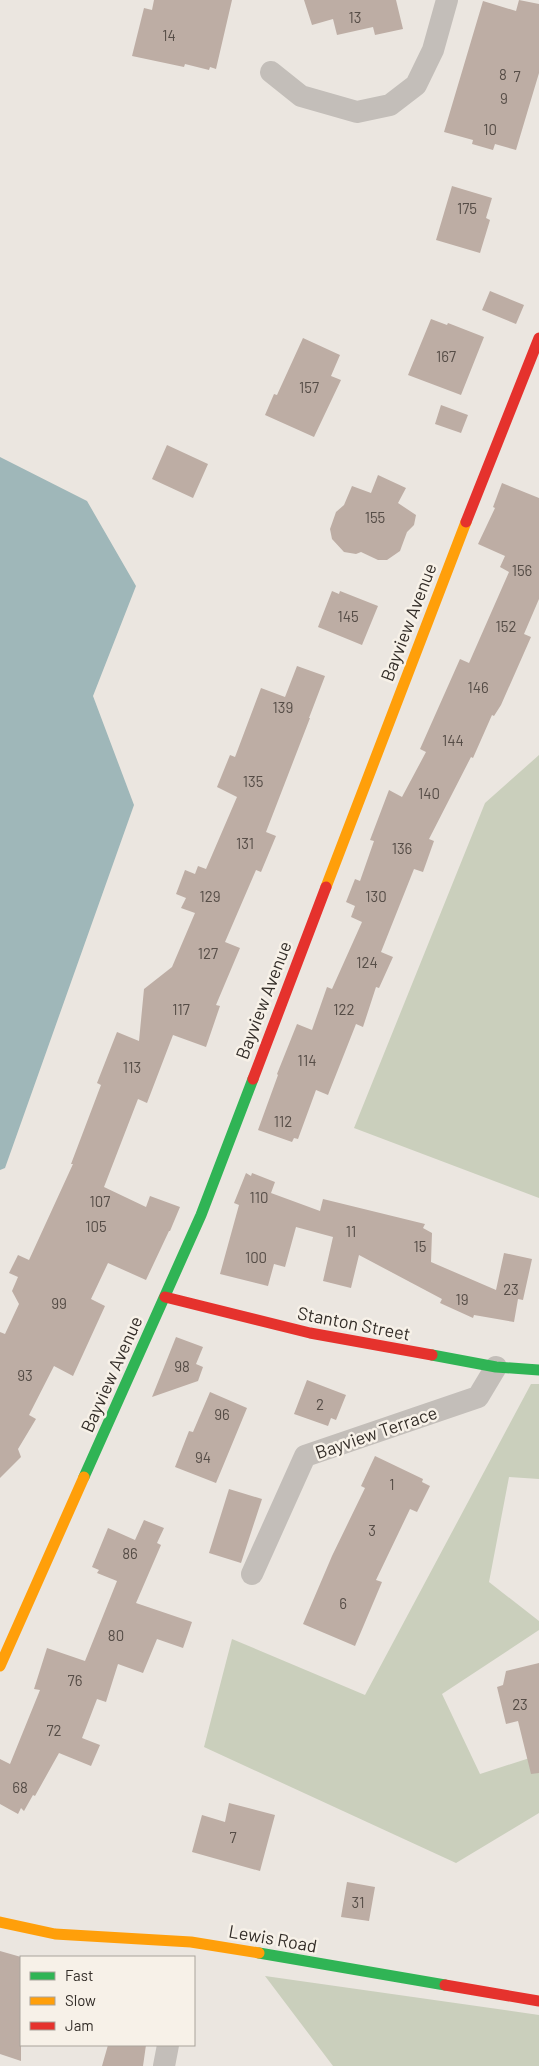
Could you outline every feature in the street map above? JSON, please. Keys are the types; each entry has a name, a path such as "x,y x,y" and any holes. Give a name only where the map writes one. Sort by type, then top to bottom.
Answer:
{"main road":[{"name":"Bayview Avenue","path":"0,1666 201,1215 427,620 539,338"},
{"name":"Stanton Street","path":"165,1297 310,1333 496,1367 539,1370"},
{"name":"Lewis Road","path":"0,1922 54,1934 189,1950 539,2001"}],"street":[{"path":"271,72 300,96 357,112 390,105 416,85 433,50 447,0"},
{"name":"Bayview Terrace","path":"252,1574 305,1456 478,1397 496,1367"},
{"path":"164,2066 168,2046"}],"green space":[{"path":"539,755 539,1198 354,1128 485,803"},
{"path":"531,1384 539,1384 539,1479 509,1477 489,1582 539,1621 539,1630 442,1694 480,1774 539,1755 539,1813 456,1863 204,1747 232,1639 365,1695"},
{"path":"265,1976 539,2015 539,2066 333,2066"}],"water":[{"path":"0,457 87,501 136,586 93,696 134,805 5,1168 0,1170"}],"building":[{"path":"154,0 232,0 216,69 210,67 209,70 185,64 184,67 132,56 144,8 152,10"},
{"path":"304,0 396,0 403,29 375,35 373,27 337,35 333,19 312,25"},
{"path":"519,0 539,4 539,73 516,150 495,144 493,150 472,144 473,140 444,132 483,1 516,11"},
{"path":"452,186 492,198 486,218 490,220 480,253 436,240"},
{"path":"490,291 524,305 516,324 482,310"},
{"path":"431,319 447,325 448,323 484,337 461,395 408,375"},
{"path":"303,338 340,355 331,376 341,380 314,437 265,415 274,394 277,395"},
{"path":"441,405 468,415 461,433 435,424"},
{"path":"167,445 208,464 193,498 152,479"},
{"path":"378,475 406,488 398,503 416,515 414,525 407,532 400,551 387,560 378,560 361,552 356,554 344,552 332,539 330,529 336,512 344,505 352,486 371,493"},
{"path":"502,483 539,498 539,599 524,634 531,637 501,705 494,716 492,715 473,758 471,757 429,839 434,841 423,872 414,869 381,952 393,957 379,988 376,987 363,1027 356,1024 328,1095 316,1090 298,1139 294,1138 292,1142 258,1130 277,1074 297,1024 312,1030 327,987 332,989 362,922 351,917 355,906 346,902 355,879 360,881 374,841 370,840 389,790 402,797 426,752 420,749 460,659 469,663 509,572 500,567 505,556 478,544 495,508 493,507"},
{"path":"332,591 339,594 340,591 378,606 362,645 318,627"},
{"path":"297,666 325,676 266,832 276,836 261,872 256,870 225,942 240,948 216,1005 220,1006 206,1047 173,1035 147,1103 138,1099 104,1187 146,1207 150,1196 180,1207 146,1280 108,1263 91,1299 105,1306 73,1376 54,1366 29,1415 36,1419 18,1449 21,1457 0,1478 0,1332 5,1334 19,1304 12,1291 18,1277 9,1273 18,1255 29,1260 73,1164 71,1164 101,1085 97,1083 117,1032 139,1041 144,989 172,967 195,913 181,908 186,898 176,894 185,870 195,874 198,866 206,869 237,797 217,787 230,755 235,757 261,688 285,697"},
{"path":"246,1173 251,1176 252,1173 275,1182 271,1193 320,1211 323,1199 425,1224 423,1228 432,1233 431,1262 496,1290 504,1253 532,1259 523,1300 518,1299 514,1322 474,1315 473,1318 440,1303 442,1299 359,1255 351,1288 323,1281 333,1237 296,1227 285,1267 274,1264 268,1286 220,1274 239,1205 234,1203"},
{"path":"176,1337 203,1347 196,1364 203,1367 198,1381 152,1397"},
{"path":"307,1380 346,1395 336,1420 331,1418 328,1426 294,1414"},
{"path":"210,1392 247,1408 216,1483 175,1467 189,1431 193,1432"},
{"path":"375,1456 423,1479 422,1482 430,1486 417,1512 410,1509 376,1580 382,1582 355,1646 303,1624 332,1556 365,1488 361,1486"},
{"path":"229,1489 262,1499 241,1563 209,1553"},
{"path":"144,1520 164,1528 157,1543 161,1545 136,1603 192,1622 183,1648 157,1639 143,1673 118,1664 106,1702 97,1699 82,1738 100,1745 91,1766 59,1753 35,1796 33,1795 24,1811 21,1808 18,1814 0,1804 0,1759 10,1764 40,1690 34,1689 47,1648 85,1661 117,1581 97,1573 99,1570 92,1567 108,1528 135,1540"},
{"path":"539,1663 539,1773 531,1774 518,1721 506,1724 497,1687 503,1685 506,1671"},
{"path":"229,1803 275,1815 260,1871 192,1852 202,1815 225,1822"},
{"path":"347,1882 375,1887 369,1921 341,1917"},
{"path":"0,1951 20,1957 21,2061 0,2054"},
{"path":"108,2046 146,2046 143,2066 102,2066"}],"traffic: fast":[{"path":"84,1477 201,1215 253,1079"},
{"path":"432,1355 496,1367 539,1370"},
{"path":"259,1953 445,1985"}],"traffic: slow":[{"path":"326,887 466,522"},
{"path":"0,1666 84,1477"},
{"path":"0,1922 55,1934 191,1942 259,1953"}],"traffic: jam":[{"path":"466,522 539,338"},
{"path":"253,1079 326,887"},
{"path":"165,1297 310,1333 432,1355"},
{"path":"445,1985 539,2001"}]}
